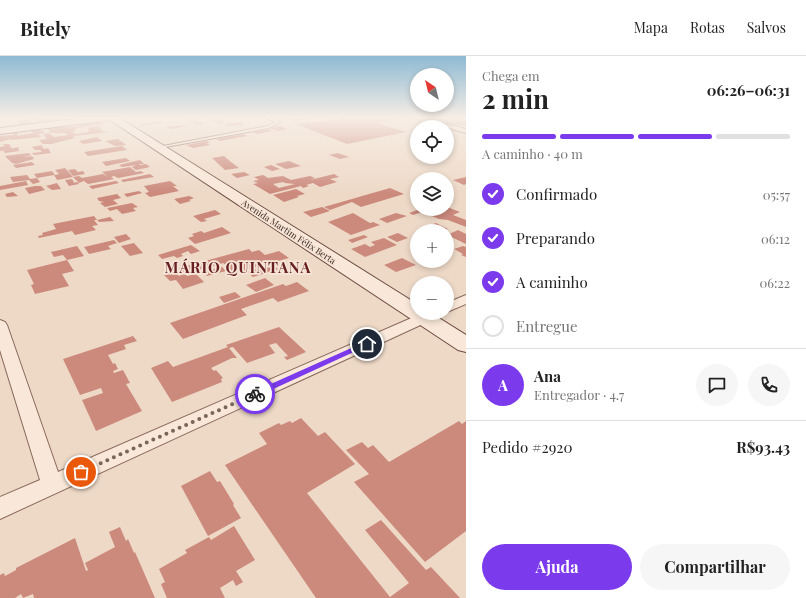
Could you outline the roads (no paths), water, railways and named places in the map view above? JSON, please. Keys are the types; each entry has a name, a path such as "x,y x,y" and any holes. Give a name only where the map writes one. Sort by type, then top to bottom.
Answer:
{"street":[{"name":"Avenida Martim Félix Berta","path":"151,142 410,303"},
{"path":"454,305 466,300"},
{"path":"0,508 418,320"},
{"name":"Avenida Martim Félix Berta","path":"435,320 466,345"},
{"path":"0,325 52,485"}],"lane":[{"path":"160,148 190,142"}],"district":[{"name":"MÁRIO QUINTANA","path":"238,267"}]}
